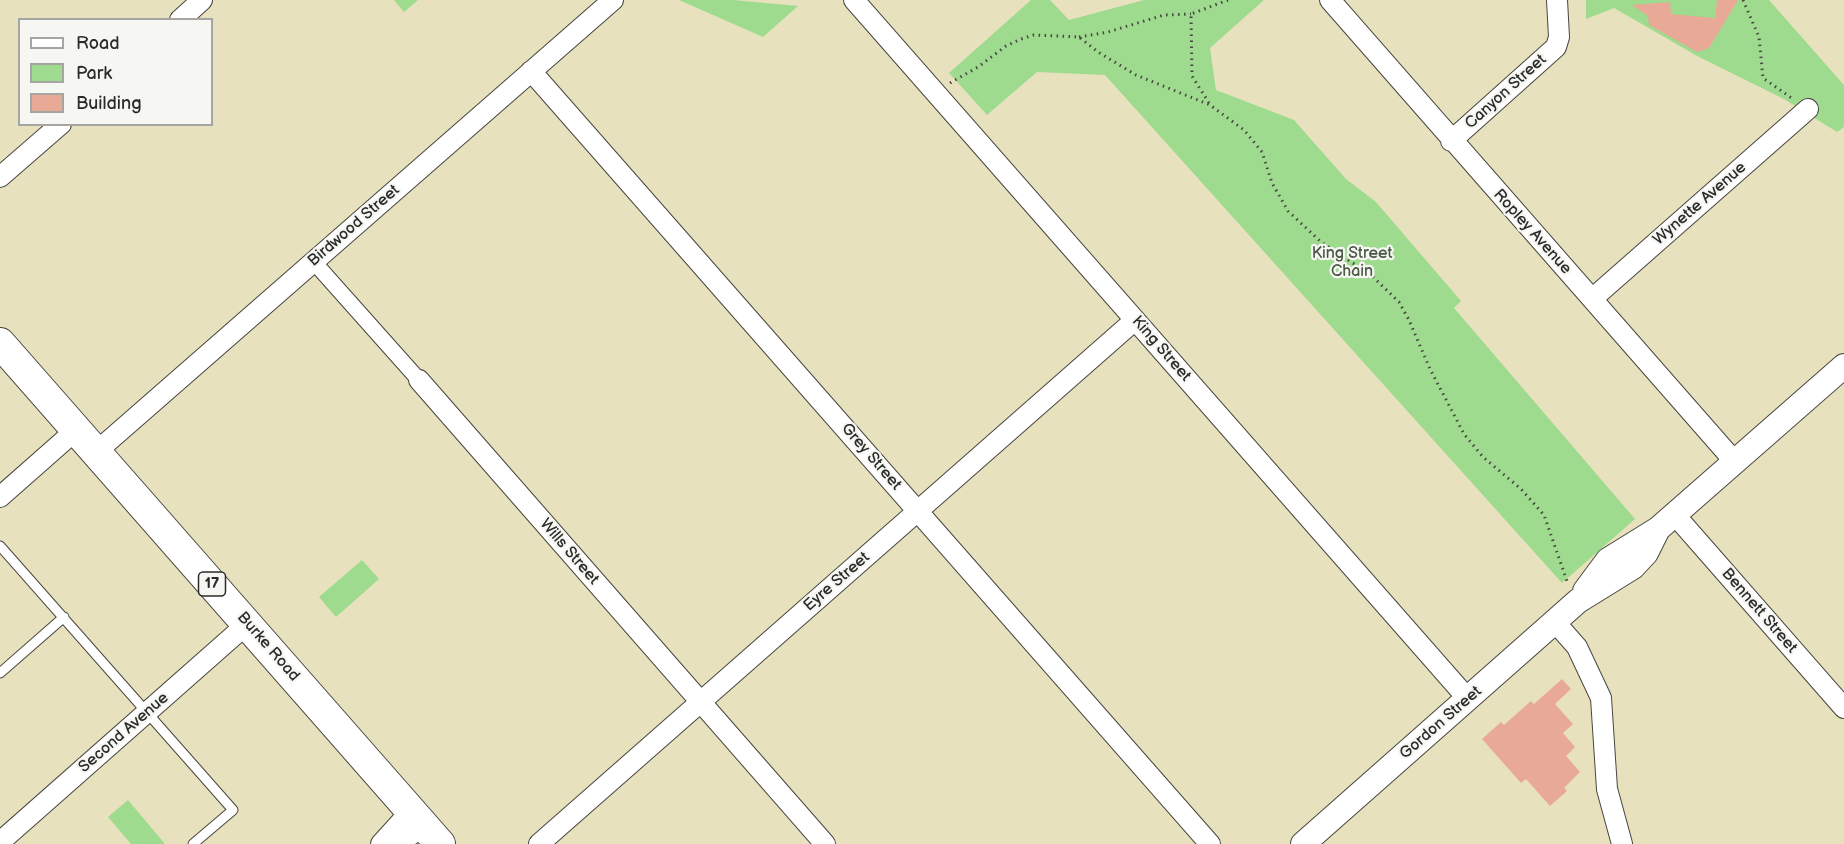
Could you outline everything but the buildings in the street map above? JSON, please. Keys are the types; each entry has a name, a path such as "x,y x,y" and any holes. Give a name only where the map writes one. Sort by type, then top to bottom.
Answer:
{"main road":[{"name":"Burke Road","path":"0,343 425,827"}],"street":[{"path":"182,18 202,0"},
{"name":"Birdwood Street","path":"96,452 613,0"},
{"name":"King Street","path":"854,0 1468,699"},
{"name":"Ropley Avenue","path":"1330,0 1735,462"},
{"name":"Canyon Street","path":"1452,141 1551,52 1558,42 1557,0"},
{"name":"Grey Street","path":"531,71 1210,844"},
{"name":"Wynette Avenue","path":"1592,298 1808,109"},
{"path":"2,172 59,126"},
{"name":"Wills Street","path":"313,261 825,844"},
{"name":"Eyre Street","path":"539,844 1135,320"},
{"name":"Gordon Street","path":"1303,844 1578,602 1634,567 1666,522 1844,366"},
{"path":"0,497 76,430"},
{"name":"Bennett Street","path":"1666,522 1844,708"},
{"path":"1555,622 1577,647 1601,698 1607,789 1622,844"},
{"name":"Second Avenue","path":"0,842 247,624"},
{"path":"381,844 425,827"},
{"path":"397,844 425,827"}],"lane":[{"path":"0,546 233,810 194,844"},
{"path":"0,673 64,617"}],"path":[{"path":"953,82 1006,46 1034,35 1079,37 1108,32 1152,17 1191,14 1228,0"},
{"path":"1743,0 1759,37 1763,78 1808,109"},
{"path":"1191,14 1192,76 1201,94 1210,105 1255,141 1288,211 1321,242 1371,275 1399,302 1464,434 1483,457 1521,489 1550,525 1565,579 1578,602"},
{"path":"1079,37 1107,58 1136,75 1210,105"}],"green space":[{"path":"394,0 418,0 404,12"},
{"path":"679,0 733,0 798,6 763,37"},
{"name":"King Street Chain","path":"1031,0 1050,0 1069,20 1144,0 1264,0 1210,48 1216,90 1294,120 1346,179 1376,202 1461,301 1454,308 1635,519 1562,583 1105,75 1037,72 987,115 949,73"},
{"path":"1586,0 1769,0 1844,85 1844,127 1837,132 1784,99 1699,57 1614,8 1586,19"},
{"path":"362,560 379,579 336,617 319,597"},
{"path":"128,800 165,844 131,844 108,817"}]}
